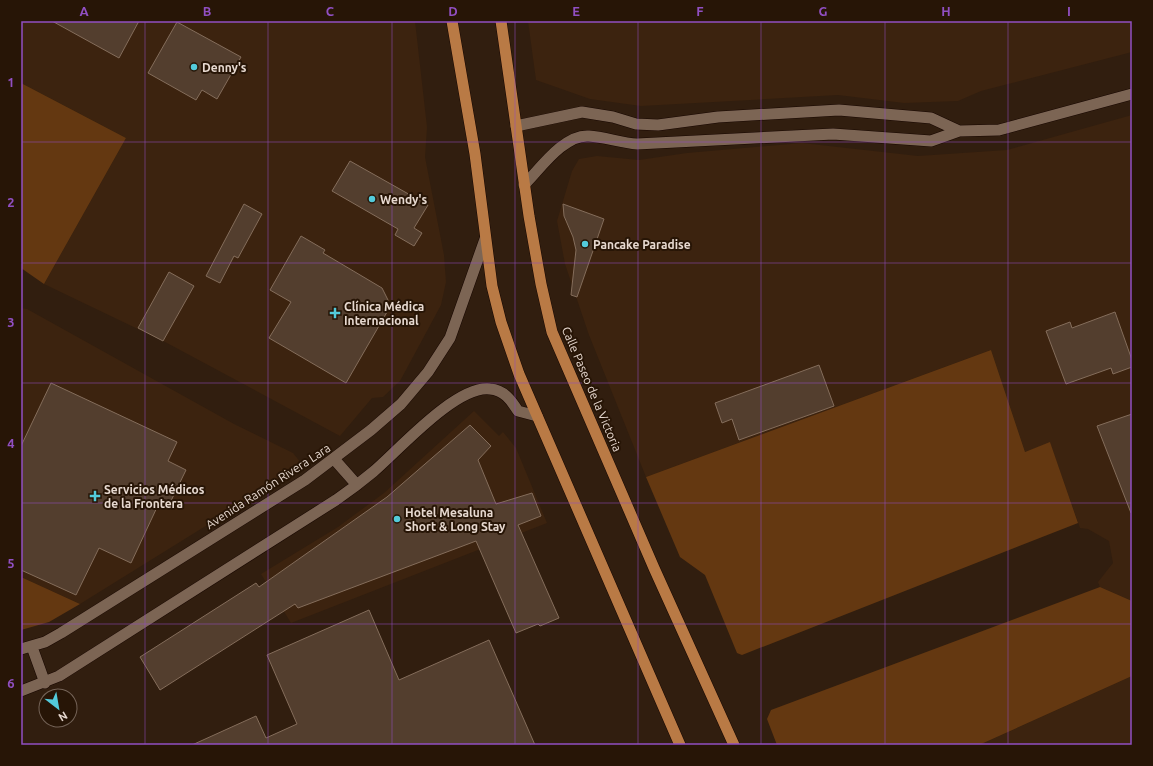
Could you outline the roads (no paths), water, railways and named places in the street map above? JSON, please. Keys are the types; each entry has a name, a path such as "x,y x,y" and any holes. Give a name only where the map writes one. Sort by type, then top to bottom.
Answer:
{"main road":[{"path":"452,21 475,154 492,286 501,322 513,358 537,416 680,745"},
{"name":"Calle Paseo de la Victoria","path":"501,21 524,185 541,284 552,332 654,568 734,745"}],"street":[{"path":"524,185 563,145 579,137 588,136 622,143 638,144 833,134 931,141 959,131 999,130 1132,94"},
{"path":"516,126 582,112 613,117 636,124 658,125 718,117 839,110 931,118 959,131"},
{"name":"Avenida Ramón Rivera Lara","path":"21,649 32,647 61,633 305,480 334,459 401,404 428,372 450,338 485,239"},
{"path":"21,690 45,683 59,676 357,485 436,414 462,396 474,390 490,389 509,397 518,411 537,416"},
{"path":"334,459 357,485"},
{"path":"32,647 45,683"}],"place":[{"name":"Denny's","path":"194,67"},
{"name":"Wendy's","path":"372,199"},
{"name":"Pancake Paradise","path":"585,244"},
{"name":"Clínica Médica Internacional","path":"335,313"},
{"name":"Servicios Médicos de la Frontera","path":"95,496"},
{"name":"Hotel Mesaluna Short & Long Stay","path":"397,519"}]}
